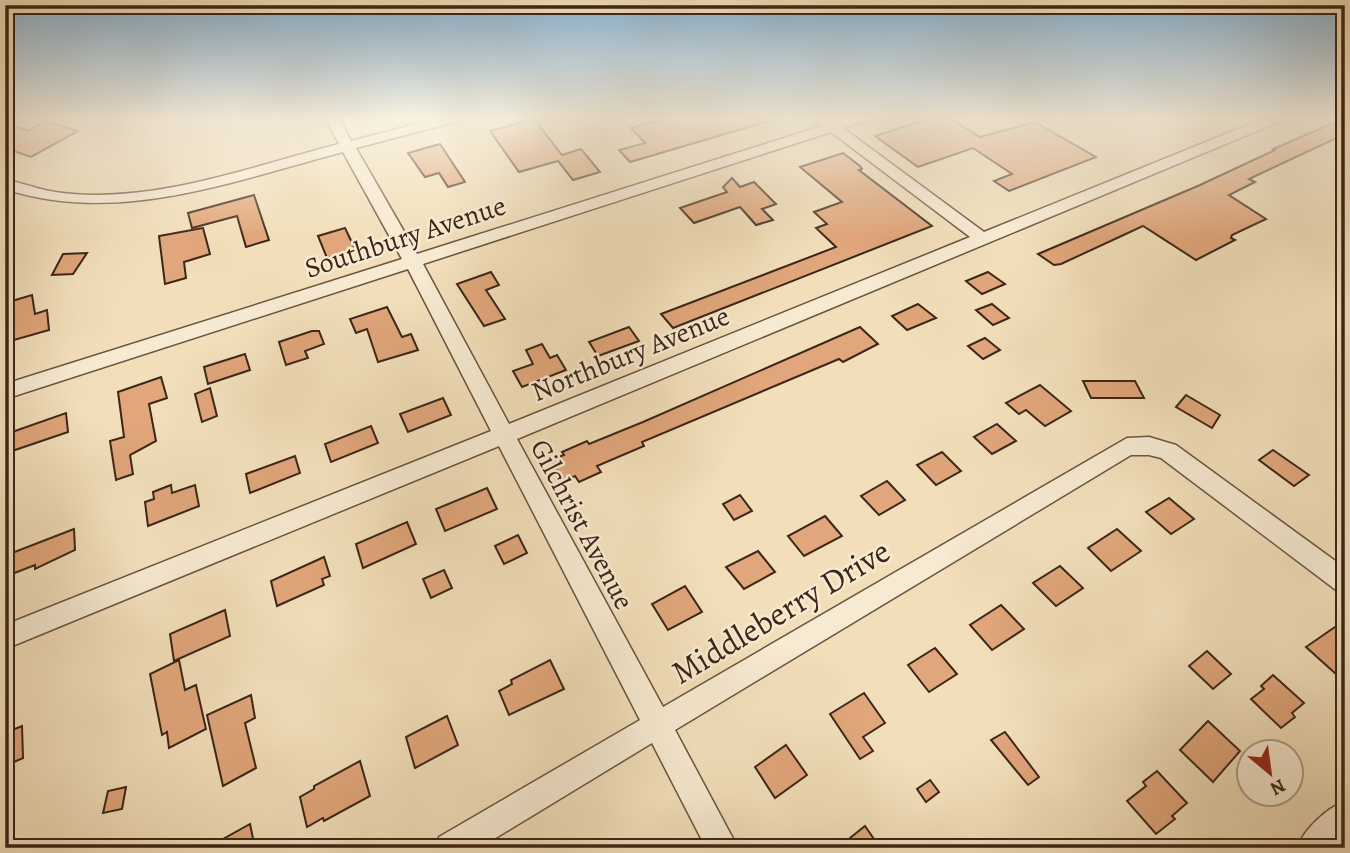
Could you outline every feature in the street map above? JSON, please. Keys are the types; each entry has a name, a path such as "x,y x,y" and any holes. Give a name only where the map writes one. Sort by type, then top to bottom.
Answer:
{"street":[{"path":"5,184 34,195 72,201 137,198 180,190 302,158"},
{"name":"Gilchrist Avenue","path":"353,158 378,197 502,436 723,848"},
{"name":"Southbury Avenue","path":"5,393 410,262 720,158"},
{"path":"874,158 982,238"},
{"name":"Northbury Avenue","path":"5,637 1178,158"},
{"name":"Middleberry Drive","path":"450,848 1127,447 1149,446 1168,451 1345,582"},
{"path":"1312,848 1345,816"}],"building":[{"path":"411,158 449,158 465,182 448,187 439,173 425,177"},
{"path":"509,158 588,158 600,172 573,180 558,161 519,172"},
{"path":"626,158 644,158 630,162"},
{"path":"828,158 849,158 860,166 862,169 859,170 932,226 673,328 661,314 836,247 816,228 827,224 814,212 842,202 800,167"},
{"path":"905,158 945,158 918,167"},
{"path":"988,158 1094,158 1009,191 994,181 1012,174"},
{"path":"1258,158 1294,158 1249,179 1255,182 1229,195 1266,219 1232,235 1231,238 1235,240 1196,260 1143,226 1061,264 1054,265 1038,254"},
{"path":"732,178 740,187 754,182 776,204 762,209 773,220 756,225 740,207 694,223 680,208 727,192 723,187"},
{"path":"254,195 269,240 246,247 237,216 192,228 188,213"},
{"path":"203,228 210,254 184,262 186,278 165,284 159,236"},
{"path":"345,228 355,249 327,258 318,236"},
{"path":"87,253 73,274 52,275 63,254"},
{"path":"491,272 499,285 486,290 505,319 484,326 457,284"},
{"path":"988,272 1005,284 982,294 966,281"},
{"path":"32,295 35,314 47,310 49,330 14,340 13,331 5,334 5,303"},
{"path":"918,304 936,318 907,330 892,316"},
{"path":"992,304 1009,318 993,325 976,310"},
{"path":"387,307 402,337 411,334 418,350 378,362 367,329 356,333 350,319"},
{"path":"629,327 639,341 598,356 589,342"},
{"path":"860,327 878,344 843,362 839,359 642,442 644,446 597,466 601,472 579,482 575,476 563,481 551,460 587,441 589,444 643,422"},
{"path":"319,331 324,344 305,351 308,358 286,365 279,342"},
{"path":"985,338 1000,350 983,359 968,346"},
{"path":"542,344 550,358 557,355 566,370 522,387 513,371 533,364 526,350"},
{"path":"245,354 250,370 208,384 204,367"},
{"path":"161,377 167,398 149,404 156,441 130,455 133,474 116,480 110,441 124,437 118,392"},
{"path":"1083,381 1135,381 1144,398 1091,398"},
{"path":"1040,385 1071,411 1045,426 1026,410 1019,414 1006,403"},
{"path":"210,388 217,416 202,422 195,394"},
{"path":"1186,395 1220,415 1212,428 1176,407"},
{"path":"443,398 451,415 408,432 400,414"},
{"path":"66,413 68,432 12,451 12,432"},
{"path":"997,424 1016,441 992,454 974,437"},
{"path":"371,426 378,443 331,462 325,444"},
{"path":"1273,450 1309,475 1294,486 1259,460"},
{"path":"942,452 961,471 936,485 917,465"},
{"path":"295,456 300,473 250,493 246,474"},
{"path":"887,481 905,500 879,515 861,496"},
{"path":"171,485 172,493 195,485 199,506 148,526 145,502 154,499 153,492"},
{"path":"487,488 497,509 445,531 436,509"},
{"path":"740,495 752,511 734,520 723,504"},
{"path":"1169,498 1194,519 1171,534 1146,512"},
{"path":"825,516 842,536 804,556 788,536"},
{"path":"407,522 416,544 363,568 356,544"},
{"path":"74,529 75,550 35,569 35,565 12,574 12,553"},
{"path":"1117,529 1141,551 1111,571 1088,548"},
{"path":"518,535 527,553 504,564 495,546"},
{"path":"758,551 775,572 744,589 726,567"},
{"path":"324,557 330,576 322,579 324,585 277,606 271,581"},
{"path":"1060,566 1083,588 1056,606 1033,583"},
{"path":"444,570 452,588 431,598 423,579"},
{"path":"685,586 702,612 668,630 652,604"},
{"path":"1001,605 1024,629 992,650 970,625"},
{"path":"225,610 230,636 174,661 170,634"},
{"path":"1335,627 1345,635 1345,669 1337,675 1306,647"},
{"path":"935,648 957,674 929,692 908,665"},
{"path":"1207,651 1231,674 1213,689 1189,666"},
{"path":"179,660 185,690 196,685 206,729 169,748 167,732 162,735 150,674"},
{"path":"550,660 564,689 509,715 499,691 512,684 511,680"},
{"path":"1273,675 1304,703 1292,713 1295,717 1281,728 1251,699 1264,689 1261,686"},
{"path":"864,693 885,723 863,737 873,751 860,759 830,714"},
{"path":"251,695 255,718 245,723 256,768 223,786 207,715"},
{"path":"447,716 458,745 415,768 406,737"},
{"path":"1208,721 1234,745 1234,758 1213,782 1180,750"},
{"path":"22,726 23,758 5,766 5,733"},
{"path":"1005,732 1039,777 1028,785 991,740"},
{"path":"786,745 807,775 775,798 755,767"},
{"path":"360,761 370,796 324,821 323,818 307,827 300,797 314,789 314,786"},
{"path":"1157,771 1187,803 1172,816 1175,819 1156,834 1127,801 1146,786 1143,782"},
{"path":"930,780 939,792 926,802 917,789"},
{"path":"126,787 122,809 103,813 108,791"},
{"path":"250,824 255,848 207,848"},
{"path":"865,826 874,839 863,848 856,848 850,838"}]}
